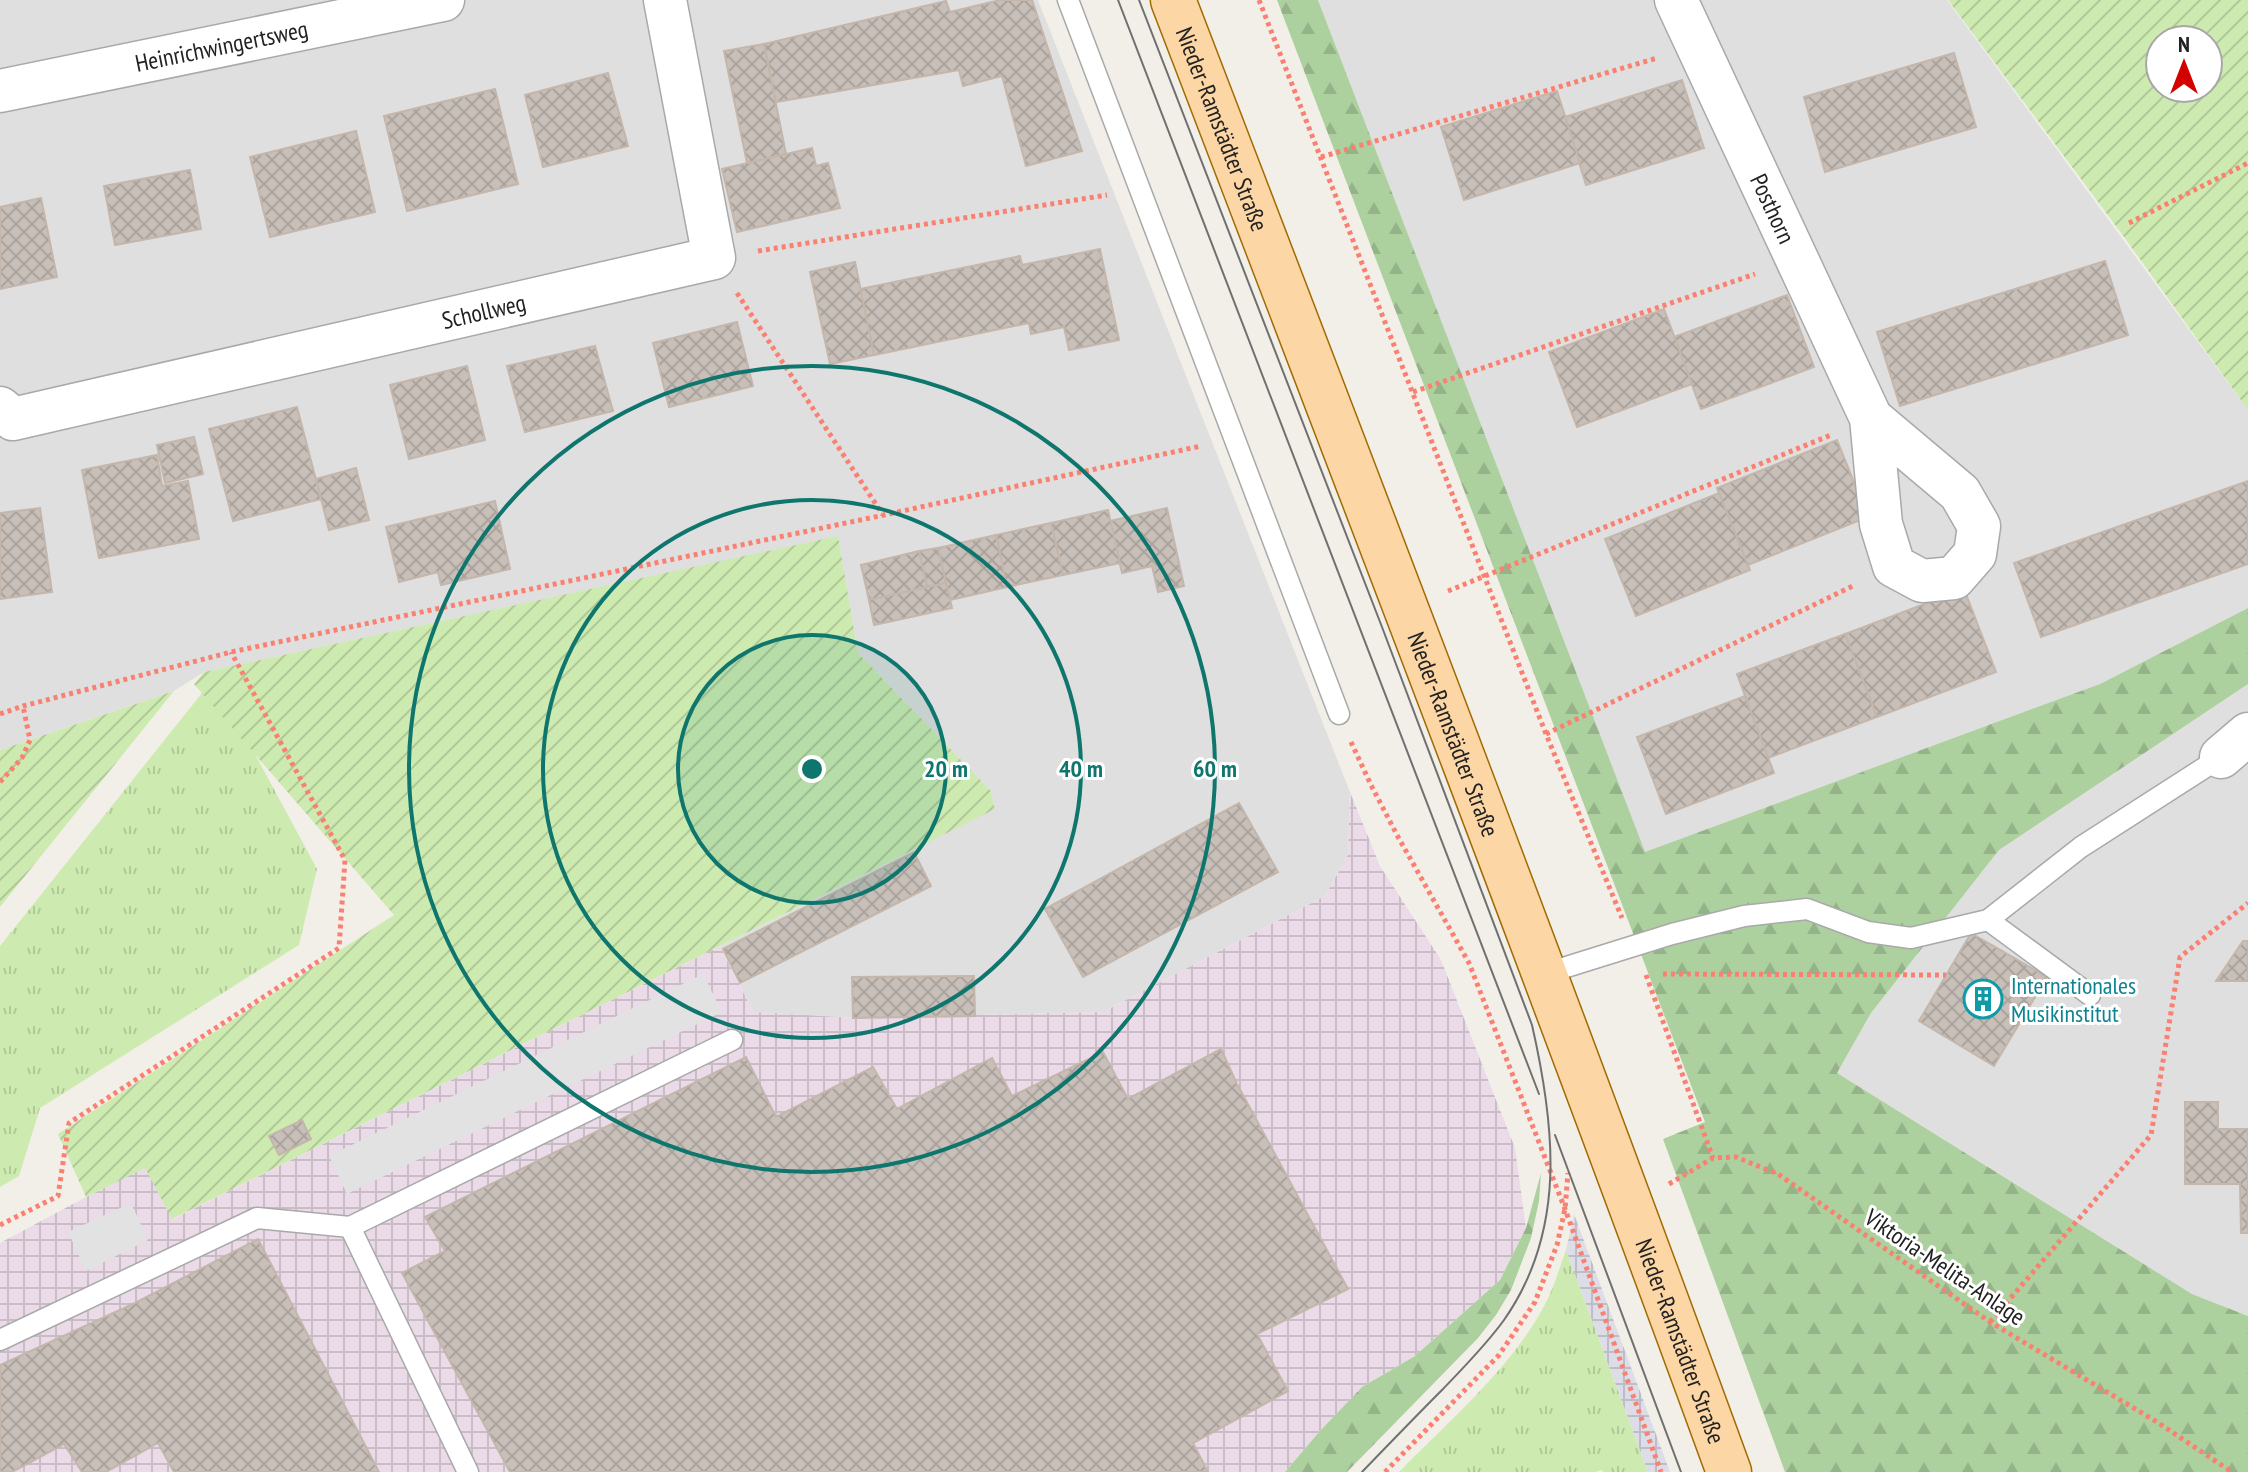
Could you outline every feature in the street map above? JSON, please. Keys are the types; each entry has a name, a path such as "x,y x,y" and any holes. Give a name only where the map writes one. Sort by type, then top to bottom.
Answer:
{"main road":[{"name":"Nieder-Ramstädter Straße","path":"1173,0 1407,610 1729,1472"}],"street":[{"name":"Heinrichwingertsweg","path":"0,91 443,0"},
{"path":"665,0 714,258"},
{"name":"Posthorn","path":"1676,0 1871,418 1881,524 1894,566 1922,581 1954,578 1975,554 1979,526 1960,493 1871,418"},
{"name":"Schollweg","path":"0,408 13,419 714,258"}],"lane":[{"path":"1068,0 1339,714"},
{"path":"1544,974 1744,916 1807,909 1868,932 1911,938 1988,920 2081,847 2234,746"},
{"path":"1988,920 2090,995"},
{"path":"0,1340 257,1218 350,1227 732,1040"},
{"path":"350,1227 468,1472"}],"path":[{"path":"1259,0 1546,734 1634,946"},
{"path":"1321,157 1698,46"},
{"path":"2129,223 2248,163"},
{"path":"884,515 714,258 1140,190"},
{"path":"1413,392 1798,260"},
{"path":"1407,610 1485,575 1871,418"},
{"path":"0,714 231,652 1233,439"},
{"path":"1546,734 1894,566"},
{"path":"0,1225 58,1196 69,1123 339,948 345,860 231,652"},
{"path":"0,782 22,758 30,740 23,706"},
{"path":"1339,714 1371,785 1469,963 1565,1209 1661,1472"},
{"path":"1990,1322 2151,1135 2180,957 2247,904"},
{"path":"1632,1206 1713,1158 1645,974 1946,975"},
{"name":"Viktoria-Melita-Anlage","path":"1713,1158 1736,1157 1778,1174 1990,1322 2157,1422 2232,1472"},
{"path":"1385,1472 1499,1355 1535,1302 1557,1245 1565,1209 1568,1170"}],"shaded area":[{"path":"0,0 1038,0 1350,792 1348,855 1325,896 1103,1012 856,1018 753,1012 720,946 995,808 991,791 858,653 838,537 204,672 174,691 0,750"},
{"path":"1318,0 1947,0 2248,410 2248,608 2100,684 1644,853"},
{"path":"2248,684 2248,1316 2192,1294 1837,1073 1871,1013 1999,850"},
{"path":"1350,792 1380,866 1441,960 1515,1148 1526,1228 1500,1280 1415,1356 1362,1387 1285,1472 0,1472 0,1243 145,1167 173,1219 720,946 753,1012 856,1018 1103,1012 1325,896 1348,855"},
{"path":"703,974 722,1012 347,1194 329,1156"},
{"path":"131,1203 148,1240 86,1271 68,1232"},
{"path":"1574,1214 1670,1472 1648,1472 1566,1250"}],"green space":[{"path":"1277,0 1318,0 1645,852 2100,684 2248,608 2248,684 1999,850 1871,1013 1837,1073 2192,1294 2248,1316 2248,1472 1785,1472 1663,1139 1705,1122"},
{"path":"1948,0 2248,0 2248,410 2124,237"},
{"path":"838,536 858,653 991,791 995,809 172,1219 145,1168 86,1197 58,1134 394,915 194,684 204,672"},
{"path":"214,678 317,869 299,945 40,1108 19,1176 0,1187 0,946"},
{"path":"174,691 0,907 0,750"},
{"path":"1541,1173 1531,1238 1511,1290 1478,1338 1347,1472 1285,1472 1362,1387 1415,1356 1500,1280 1526,1228"},
{"path":"1566,1250 1648,1472 1399,1472 1514,1352 1547,1301"}],"building":[{"path":"1000,0 1032,0 1082,151 1026,166 1002,76 963,86 959,70 776,102 764,44 946,1 950,12"},
{"path":"764,44 786,154 747,163 724,51"},
{"path":"1954,53 1976,127 1825,172 1804,97"},
{"path":"608,73 628,146 543,167 525,95"},
{"path":"1682,80 1704,148 1586,185 1565,117"},
{"path":"495,89 518,184 407,211 384,116"},
{"path":"1557,91 1580,163 1464,200 1441,127"},
{"path":"356,131 375,212 270,237 250,157"},
{"path":"812,148 816,166 828,163 840,208 737,232 722,169"},
{"path":"190,170 201,229 115,245 104,186"},
{"path":"41,198 57,277 0,289 0,207"},
{"path":"1100,249 1119,340 1069,350 1064,327 1031,334 1029,323 874,355 860,289 1020,256 1022,265"},
{"path":"2105,261 2128,335 1900,406 1877,332"},
{"path":"855,262 874,355 830,364 810,272"},
{"path":"1787,295 1814,367 1701,409 1674,337"},
{"path":"1664,309 1692,384 1577,427 1549,352"},
{"path":"737,322 753,386 669,407 653,343"},
{"path":"595,346 613,411 525,432 507,366"},
{"path":"467,366 485,440 409,459 390,385"},
{"path":"297,407 321,499 233,521 209,429"},
{"path":"194,437 203,474 165,483 157,445"},
{"path":"1837,440 1868,517 1748,565 1717,488"},
{"path":"157,455 162,486 188,481 199,539 99,558 82,470"},
{"path":"356,468 369,520 329,530 316,479"},
{"path":"2248,481 2248,564 2041,637 2014,563"},
{"path":"1719,493 1750,570 1636,616 1605,539"},
{"path":"495,501 510,569 441,585 438,572 399,582 386,527"},
{"path":"40,508 52,592 0,599 0,513"},
{"path":"1167,508 1184,586 1158,592 1152,566 1122,573 1110,521"},
{"path":"1108,510 1120,563 1063,575 1051,523"},
{"path":"1051,523 1063,575 1007,587 996,535"},
{"path":"996,535 1007,587 950,600 938,548"},
{"path":"938,548 946,583 927,587 919,551"},
{"path":"919,551 927,587 869,600 861,565"},
{"path":"946,583 952,608 874,625 869,600"},
{"path":"1964,589 1996,672 1877,717 1845,634"},
{"path":"1845,634 1877,717 1768,758 1737,674"},
{"path":"1745,696 1774,773 1666,814 1637,737"},
{"path":"1239,803 1278,872 1083,977 1045,909"},
{"path":"914,852 931,886 740,983 723,949"},
{"name":"Internationales Musikinstitut","path":"1971,933 2047,977 1994,1066 1919,1021"},
{"path":"2243,941 2248,941 2248,981 2216,981"},
{"path":"974,976 975,1016 853,1018 852,977"},
{"path":"1221,1049 1348,1289 1257,1334 1288,1391 1193,1443 1208,1472 510,1472 402,1273 445,1251 425,1217 746,1057 776,1117 873,1067 897,1109 992,1058 1012,1096 1103,1052 1128,1099"},
{"path":"2185,1102 2218,1102 2218,1129 2248,1129 2248,1233 2241,1233 2240,1184 2185,1184"},
{"path":"302,1120 311,1139 279,1155 269,1136"},
{"path":"258,1239 379,1472 174,1472 158,1443 106,1472 82,1472 64,1444 12,1472 0,1472 0,1365 135,1303"}],"tram line":[{"path":"1118,0 1539,1094"},
{"path":"1139,0 1382,627 1532,1025 1546,1101 1550,1139 1547,1214 1524,1286 1504,1320 1482,1347 1362,1472"},
{"path":"1555,1135 1681,1472"}],"place":[{"name":"Internationales Musikinstitut","path":"1983,999"}]}
